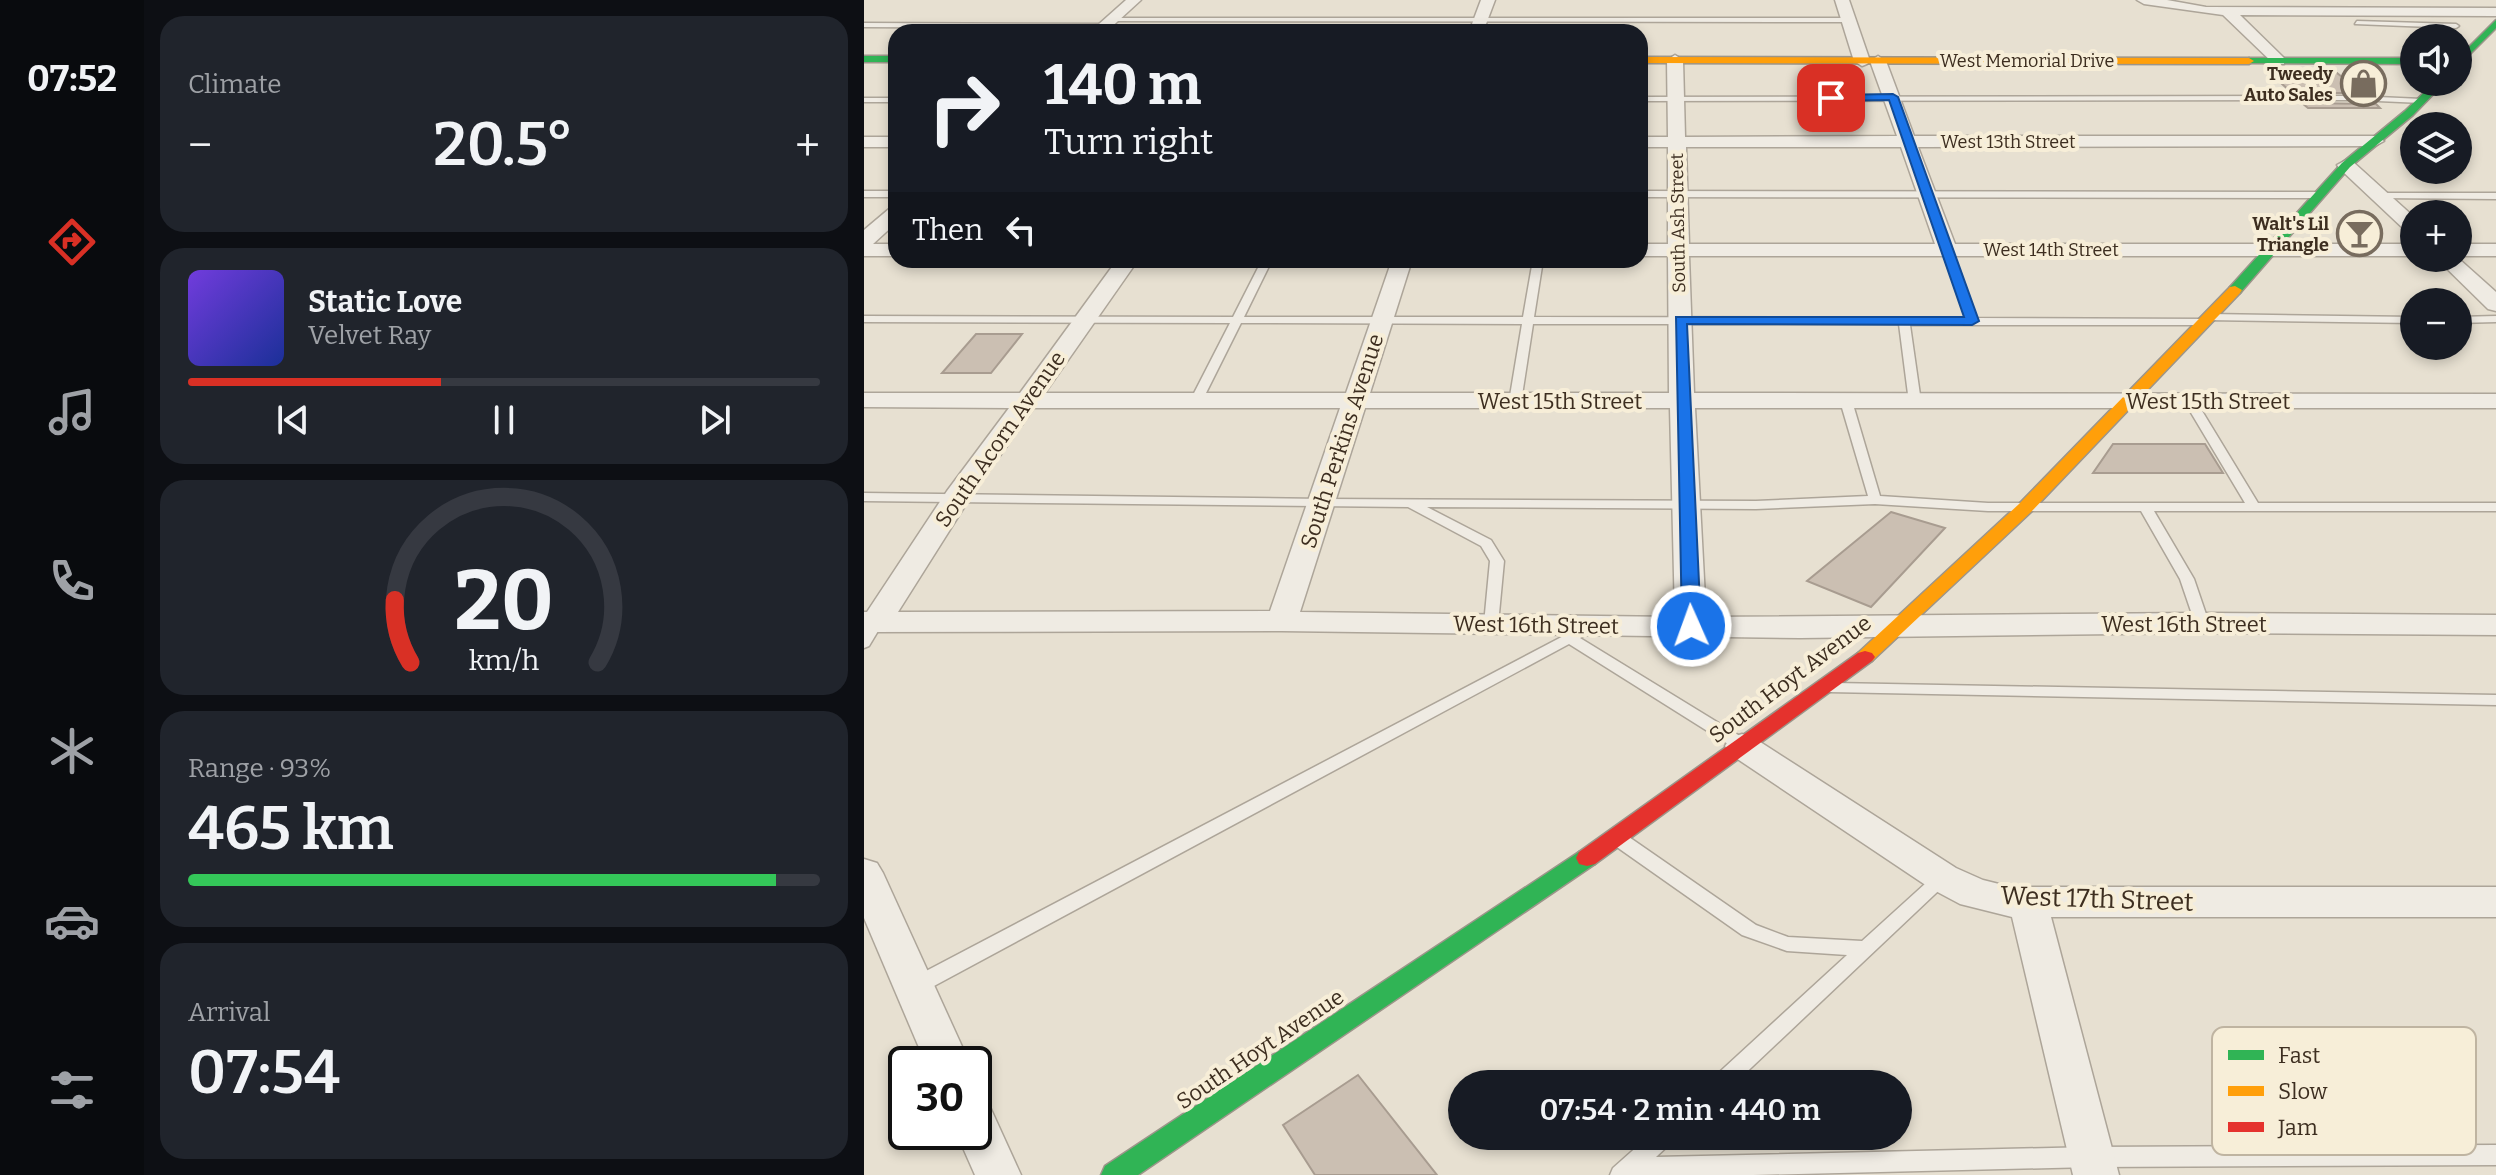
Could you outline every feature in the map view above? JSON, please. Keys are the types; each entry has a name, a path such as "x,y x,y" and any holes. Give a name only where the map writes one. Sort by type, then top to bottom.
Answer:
{"main road":[{"path":"2472,48 2496,23"},
{"path":"864,59 888,59"},
{"name":"West Memorial Drive","path":"1648,60 2400,61"},
{"path":"2472,61 2484,61"},
{"name":"South Hoyt Avenue","path":"1115,1175 1617,838 1878,648 2025,508 2207,319 2346,165 2427,96"}],"street":[{"path":"1106,24 1134,0"},
{"path":"1479,24 1488,0"},
{"path":"1842,0 1870,61 1893,97 1947,250"},
{"path":"2144,0 2180,8 2228,12 2454,19 2496,12"},
{"path":"2433,0 2454,19"},
{"path":"2228,12 2279,61"},
{"name":"South Ash Street","path":"1675,60 1691,626"},
{"name":"West 13th Street","path":"1648,142 2375,141"},
{"path":"864,142 888,142"},
{"path":"2346,165 2400,214"},
{"path":"864,241 888,220"},
{"path":"864,250 888,250"},
{"name":"West 14th Street","path":"1648,250 2400,250"},
{"path":"2472,250 2496,250"},
{"name":"South Acorn Avenue","path":"868,629 957,497 1122,268"},
{"name":"South Perkins Avenue","path":"1282,621 1399,268"},
{"path":"2461,272 2496,304"},
{"name":"West 15th Street","path":"864,400 2496,401"},
{"name":"West 16th Street","path":"868,629 1282,621 1491,624 1580,632 1691,626 2496,625"},
{"name":"West 17th Street","path":"1742,746 1943,878 1974,893 2011,902 2496,902"},
{"path":"864,873 940,1046"},
{"path":"2028,903 2094,1166"},
{"path":"987,1150 998,1175"}],"lane":[{"path":"2357,23 2454,19"},
{"path":"1602,24 1849,20"},
{"path":"864,25 888,25"},
{"path":"1648,99 2356,98 2422,101"},
{"path":"864,100 888,100"},
{"path":"864,194 888,194"},
{"path":"1648,194 2318,195"},
{"path":"2381,196 2496,196"},
{"path":"1947,250 1972,321"},
{"path":"1196,401 1263,268"},
{"path":"1515,402 1537,268"},
{"path":"864,319 2400,320"},
{"path":"2472,320 2496,319"},
{"path":"1904,321 1915,402"},
{"path":"1846,401 1875,500"},
{"path":"2190,401 2254,507"},
{"path":"864,497 1687,505 1875,500 2025,508 2496,507"},
{"path":"1410,504 1486,543 1497,561 1491,624"},
{"path":"2146,508 2187,579 2202,623"},
{"path":"913,988 1580,632 1742,746"},
{"path":"1822,688 2496,700"},
{"path":"1617,838 1749,930 1787,944 1866,949"},
{"path":"1735,1070 1943,878"},
{"path":"1625,1172 1649,1150"},
{"path":"1625,1172 2094,1166 2496,1155"}],"building":[{"path":"2270,73 2337,73 2362,93 2292,93"},
{"path":"2302,103 2376,104 2380,108 2308,108"},
{"path":"976,334 1022,334 991,373 942,373"},
{"path":"2113,444 2205,444 2223,473 2093,473"},
{"path":"1891,512 1945,528 1871,607 1807,581"},
{"path":"1358,1075 1437,1175 1315,1175 1283,1125"}],"traffic: fast":[{"path":"2472,48 2496,23"},
{"path":"864,59 888,59"},
{"path":"2249,61 2400,61"},
{"path":"2235,290 2346,165 2426,96"},
{"path":"1115,1175 1587,858"}],"traffic: slow":[{"path":"1648,60 2249,61"},
{"path":"1865,657 2025,508 2235,290"}],"traffic: jam":[{"path":"1587,858 1865,657"}],"place":[{"name":"Tweedy Auto Sales","path":"2364,84"},
{"name":"Walt's Lil Triangle","path":"2360,234"}],"route":[{"path":"1691,626 1680,320 1972,321 1893,97 1831,98"}]}
